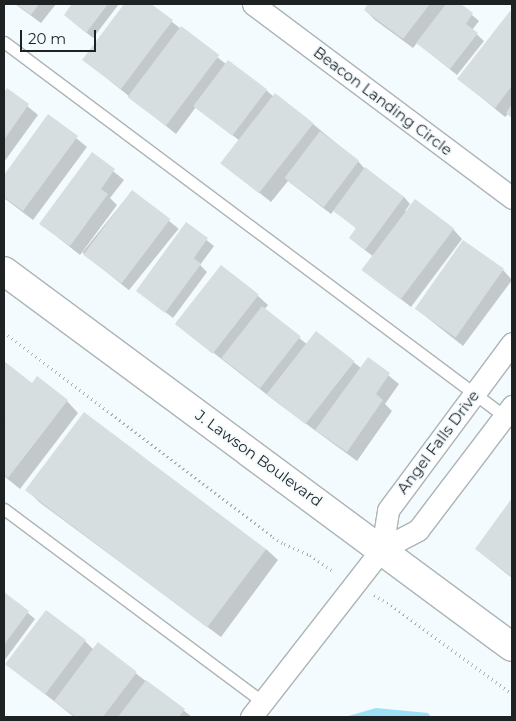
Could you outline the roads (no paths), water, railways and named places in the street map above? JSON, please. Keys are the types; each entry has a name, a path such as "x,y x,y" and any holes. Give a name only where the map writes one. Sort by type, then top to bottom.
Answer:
{"street":[{"name":"Beacon Landing Circle","path":"253,4 512,198"},
{"name":"J. Lawson Boulevard","path":"4,271 512,647"},
{"name":"Angel Falls Drive","path":"382,549 388,510 512,343"},
{"name":"Angel Falls Drive","path":"257,709 382,549 418,530 510,415"}],"lane":[{"path":"4,42 475,394 510,415"},
{"path":"4,509 257,709"}],"water":[{"path":"376,708 428,713 431,717 345,717"}]}
